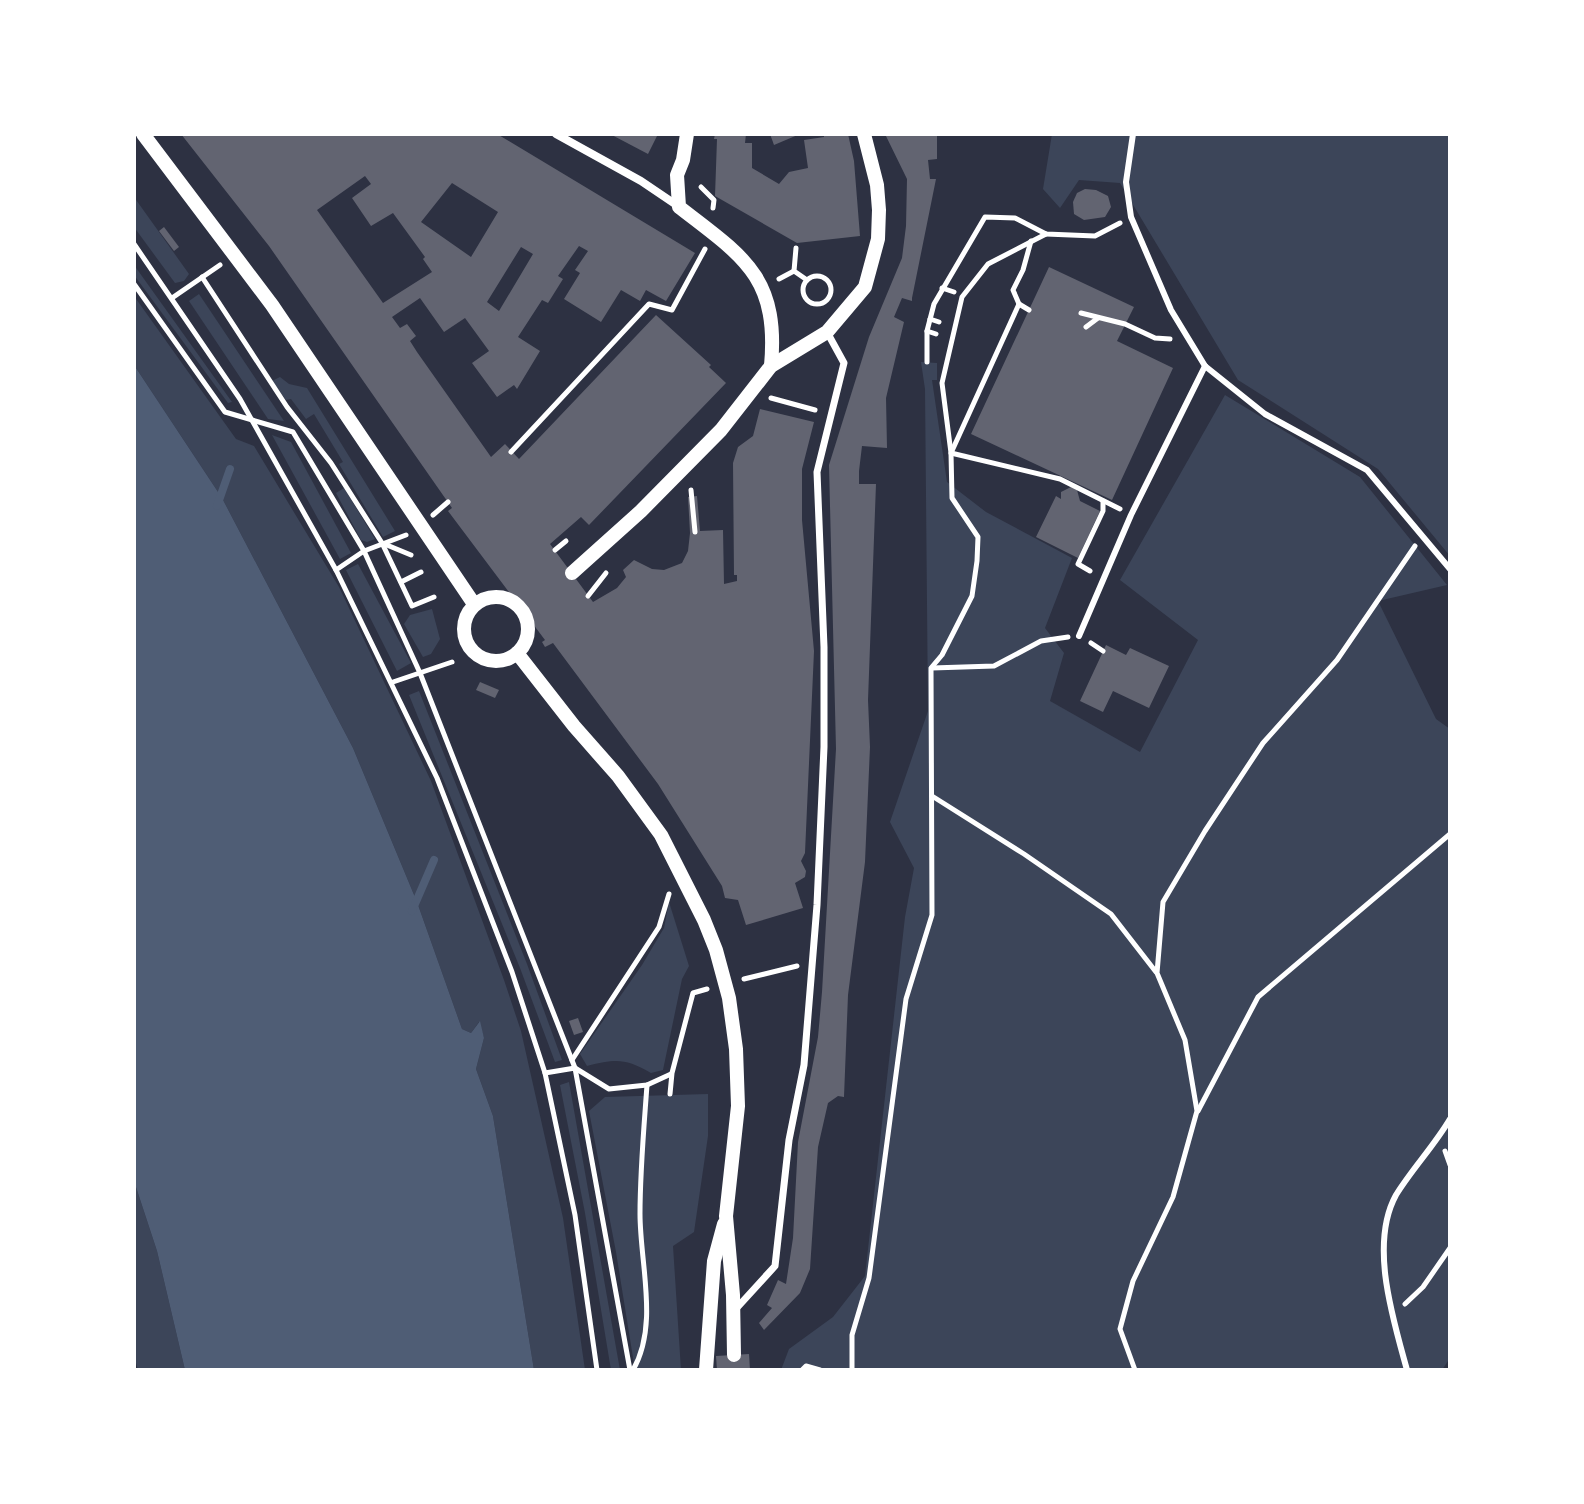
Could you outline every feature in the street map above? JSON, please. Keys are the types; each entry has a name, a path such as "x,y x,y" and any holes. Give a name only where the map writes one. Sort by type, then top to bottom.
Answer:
{"street":[{"path":"143,134 272,305 474,604"},
{"path":"556,134 641,181 679,207 749,264 768,301 774,333 771,366"},
{"path":"679,207 677,175 687,134"},
{"path":"572,573 721,430 771,366 827,332 865,287 878,239 877,185 864,134"},
{"path":"733,1312 775,1266 789,1140 804,1065 813,962 824,747 824,647 817,472 844,363 827,332"},
{"path":"490,597 508,599 522,609 528,624 526,640 517,653 501,661 484,659 469,647 464,634 465,618 474,604 490,597"},
{"path":"517,653 618,776 661,835 704,920 729,998 736,1049 738,1106 726,1216 714,1261 706,1370"},
{"path":"726,1216 734,1355"}],"lane":[{"path":"1133,134 1126,182 1131,217 1171,310 1205,366 1265,414 1367,470 1450,569"},
{"path":"1079,636 1131,515 1205,366"},
{"path":"1407,1370 1393,1316 1382,1240 1395,1197 1450,1119"}],"path":[{"path":"701,187 714,200"},
{"path":"927,362 927,331 942,288 985,217 1015,218 1046,234"},
{"path":"852,1370 852,1335 869,1278 906,999 932,915 931,668 942,655 972,596 977,561 978,537 952,498 951,453 942,383 962,297 988,264 1031,240 1046,234 1095,236 1131,217"},
{"path":"1029,310 1019,304 1013,290 1023,270 1031,240"},
{"path":"134,244 240,399 336,570 437,778 512,972 545,1073 575,1215 597,1370"},
{"path":"794,271 796,248"},
{"path":"511,452 649,304 672,310 704,254"},
{"path":"779,279 794,271"},
{"path":"794,271 807,280"},
{"path":"815,276 828,281 831,290 829,299 821,305 807,301 802,289 807,280 815,276"},
{"path":"172,298 202,277 287,407 331,463 382,543 412,606 434,597"},
{"path":"134,284 225,412 293,432 364,551 420,673 575,1068 632,1370"},
{"path":"942,288 954,292"},
{"path":"951,453 1019,304"},
{"path":"1081,313 1125,324 1155,338"},
{"path":"1086,327 1099,318"},
{"path":"930,319 939,322"},
{"path":"927,331 936,334"},
{"path":"951,453 1060,479 1106,502 1078,564"},
{"path":"692,496 695,532"},
{"path":"1157,973 1163,902 1205,831 1263,743 1337,660 1422,536"},
{"path":"336,570 364,551 403,537"},
{"path":"555,550 566,541"},
{"path":"382,543 411,555"},
{"path":"401,582 421,572"},
{"path":"931,668 994,666 1041,641 1079,636"},
{"path":"393,682 452,662"},
{"path":"932,796 1111,914 1157,973 1185,1040 1197,1111"},
{"path":"1135,1370 1120,1329 1133,1281 1173,1197 1197,1111 1258,997 1450,834"},
{"path":"572,1061 659,927 669,894"},
{"path":"739,981 813,962"},
{"path":"670,1094 672,1073 693,993 706,990"},
{"path":"545,1073 575,1068 609,1089 647,1085 672,1073"},
{"path":"632,1370 645,1340 648,1306 641,1255 640,1210 647,1085"},
{"path":"1393,1316 1423,1287 1450,1248"},
{"path":"802,1370 806,1366 820,1370"}],"shaded area":[{"path":"1052,134 1450,134 1450,556 1378,469 1238,380 1120,183 1079,180 1060,208 1043,189"},
{"path":"134,197 189,274 184,281 175,283 134,227"},
{"path":"134,265 232,402 228,403 134,275"},
{"path":"199,294 284,421 268,419 189,301"},
{"path":"134,296 236,439 254,446 339,587 431,781 521,1031 563,1218 585,1370 534,1370 493,1116 476,1069 484,1038 479,1022 471,1033 462,1029 417,902 353,748 222,498 134,365"},
{"path":"921,362 937,363 937,380 932,380 947,482 986,512 1072,558 1045,628 1064,653 1050,701 1140,752 1198,640 1120,580 1225,395 1360,477 1447,585 1378,601 1436,719 1450,729 1450,1358 1442,1370 781,1370 789,1349 833,1317 865,1276 905,917 914,868 890,822 928,711 925,389"},
{"path":"134,365 222,498 353,748 417,902 462,1029 471,1033 480,1021 484,1038 476,1069 493,1116 534,1370 185,1370 157,1251 134,1181"},
{"path":"280,377 289,384 307,388 395,531 383,537 339,464 343,462 314,414 306,419 272,381"},
{"path":"272,435 291,442 351,553 340,559"},
{"path":"344,488 375,539 367,542 361,540 336,493"},
{"path":"358,564 411,663 397,671 346,570"},
{"path":"432,609 440,639 431,654 423,657 404,624 410,615"},
{"path":"419,691 562,1060 555,1062 409,695"},
{"path":"669,902 689,966 682,979 663,1070 651,1073 620,1061 587,1066 580,1054 664,928"},
{"path":"569,1082 620,1370 611,1370 560,1085"},
{"path":"708,1094 708,1136 694,1232 673,1246 681,1370 635,1370 589,1111 605,1097"},
{"path":"134,1181 157,1251 185,1370 138,1370 134,1356"}],"building":[{"path":"181,134 497,134 695,253 666,301 646,290 640,301 621,290 601,322 564,299 580,273 575,270 588,251 579,246 558,276 563,279 548,303 542,300 518,337 540,351 517,389 514,385 497,397 472,363 489,351 465,318 444,332 420,298 392,317 400,328 407,324 416,336 410,341 491,457 505,444 519,459 656,315 711,365 709,367 726,383 589,525 581,517 550,544 593,602 617,588 626,577 623,570 634,560 652,569 664,570 682,563 688,551 690,533 688,497 697,496 700,531 723,530 724,584 737,581 737,575 734,575 733,463 738,447 753,436 760,409 814,422 802,469 802,520 814,651 805,853 801,861 806,871 805,877 795,883 803,908 746,925 738,900 725,898 722,886 658,784 553,643 545,647 542,642 545,640 448,511 452,508 269,246","holes":["365,176 371,184 352,198 371,226 393,213 425,257 423,259 432,272 383,303 317,210","452,183 498,212 471,257 421,222","521,247 533,254 499,311 487,302"]},
{"path":"610,134 658,134 648,154"},
{"path":"715,134 746,134 745,143 752,143 752,168 779,184 789,172 808,168 804,140 824,137 824,134 848,134 854,161 860,236 797,243 715,196"},
{"path":"770,134 800,134 774,145"},
{"path":"885,134 937,134 937,159 928,160 930,179 936,179 912,301 902,298 894,317 904,322 886,398 887,448 862,446 859,471 859,484 876,484 868,700 870,747 865,862 848,995 844,1097 838,1096 828,1103 818,1147 810,1269 800,1293 764,1330 759,1323 772,1308 767,1305 778,1280 786,1284 793,1238 798,1142 818,1037 822,992 836,749 829,465 869,337 902,258 906,226 907,179"},
{"path":"1085,189 1108,196 1111,207 1105,217 1084,220 1074,214 1073,202 1077,193"},
{"path":"164,227 179,247 174,251 159,231"},
{"path":"1049,267 1134,307 1117,341 1173,368 1112,500 971,434"},
{"path":"1071,487 1077,490 1080,501 1100,511 1078,558 1036,537 1056,496 1061,499 1061,492"},
{"path":"1106,645 1126,655 1130,648 1169,666 1149,708 1113,691 1103,712 1080,701"},
{"path":"480,682 499,690 495,698 476,690"},
{"path":"578,1018 583,1032 574,1035 569,1021"},
{"path":"749,1354 750,1370 717,1370 716,1356"}],"waterway":[{"path":"217,506 230,469"},
{"path":"412,911 434,860"}]}
